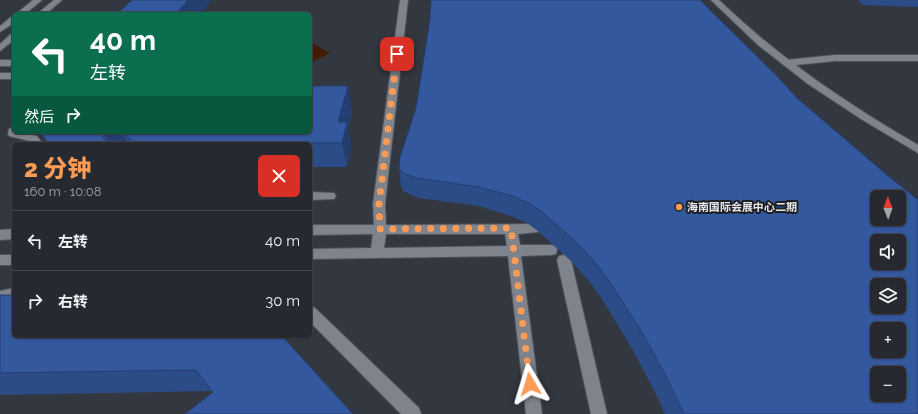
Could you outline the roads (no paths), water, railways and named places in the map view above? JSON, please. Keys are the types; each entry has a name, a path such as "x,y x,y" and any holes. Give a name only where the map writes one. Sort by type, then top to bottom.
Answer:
{"street":[{"path":"23,12 38,0"},
{"path":"43,12 58,0"},
{"path":"377,253 380,229 379,204 404,0"},
{"path":"715,0 734,20 786,63 857,113 918,150"},
{"path":"0,30 12,21"},
{"path":"0,48 12,38"},
{"path":"786,63 835,58 918,58"},
{"path":"0,63 12,63"},
{"path":"0,76 12,76"},
{"path":"13,134 33,138 36,142"},
{"path":"312,196 330,196"},
{"path":"511,228 534,414"},
{"path":"312,230 534,229"},
{"path":"0,235 12,234"},
{"path":"312,254 551,250"},
{"path":"0,260 12,260"},
{"path":"564,260 599,414"},
{"path":"0,297 12,294"},
{"path":"312,314 413,414"}],"place":[{"name":"海南国际会展中心二期","path":"679,207"}]}
